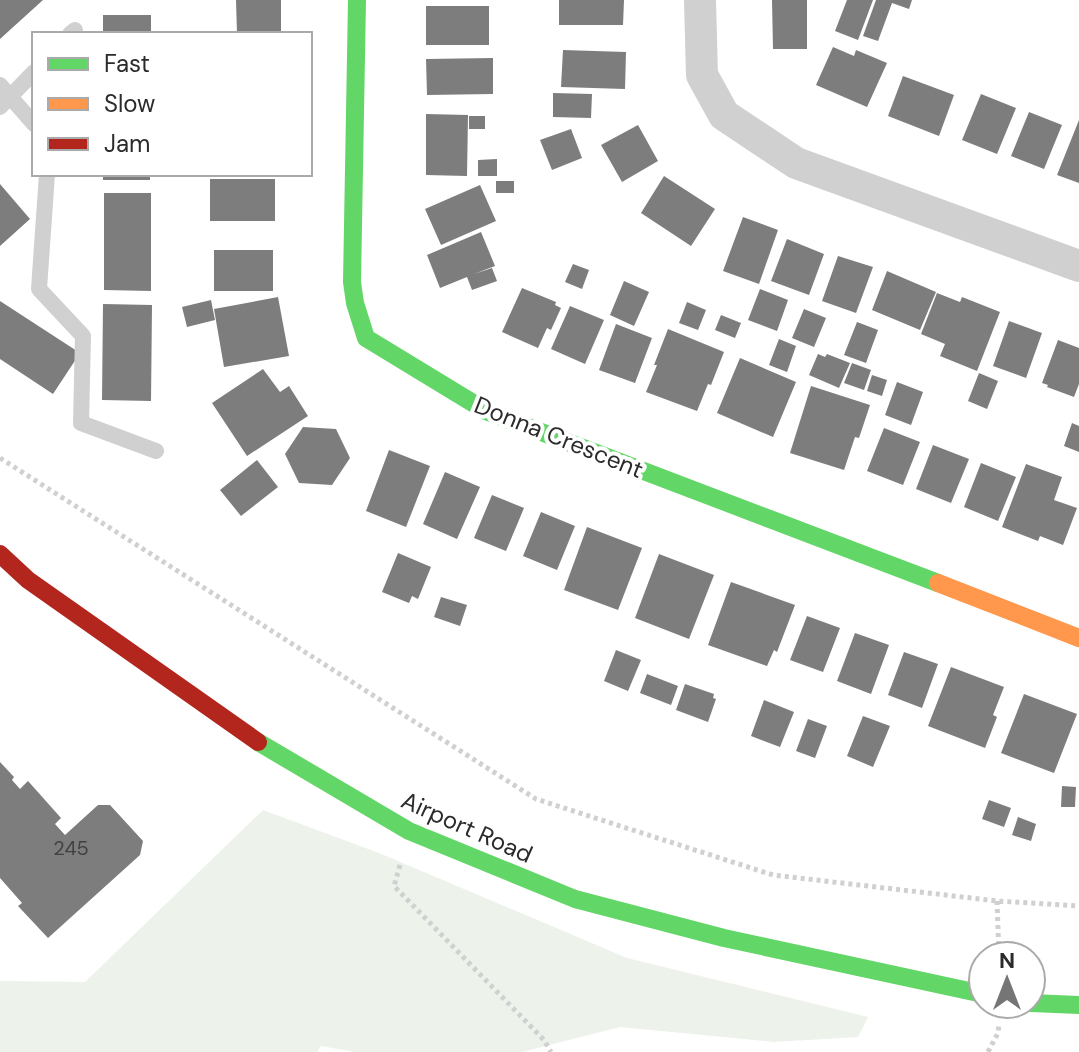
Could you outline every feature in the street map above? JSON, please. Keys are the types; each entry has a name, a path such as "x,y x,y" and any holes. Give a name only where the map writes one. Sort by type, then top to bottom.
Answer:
{"main road":[{"name":"Donna Crescent","path":"357,0 352,282 366,338 486,411 1079,638"},
{"name":"Airport Road","path":"0,554 28,580 247,735 409,831 575,899 724,938 967,991"},
{"path":"1047,1004 1079,1005"}],"street":[{"path":"700,0 702,75 724,115 796,163 1079,266"}],"lane":[{"path":"32,74 3,97 32,122"},
{"path":"47,176 39,289 83,336 81,423 156,451"}],"path":[{"path":"0,458 536,799 773,875 997,901 1079,906"},
{"path":"409,831 394,886 544,1040 551,1052"},
{"path":"997,901 998,940"}],"shaded area":[{"path":"263,810 379,853 627,958 868,1017 858,1037 774,1042 620,1027 522,1052 355,1052 321,1046 317,1052 0,1052 0,981 85,982"}],"building":[{"path":"0,0 43,0 0,39"},
{"path":"236,0 281,0 281,32 237,32"},
{"path":"559,0 624,0 623,25 559,25"},
{"path":"772,0 807,0 807,49 773,49"},
{"path":"847,0 873,0 858,40 835,31"},
{"path":"876,0 912,0 909,9 892,3 878,41 863,36"},
{"path":"426,6 489,6 489,45 426,45"},
{"path":"103,15 151,15 151,32 103,32"},
{"path":"833,47 854,56 856,50 887,63 867,107 816,85"},
{"path":"563,50 626,52 625,89 561,87"},
{"path":"493,58 493,94 427,95 426,59"},
{"path":"903,76 954,95 939,136 888,116"},
{"path":"553,93 592,94 591,118 553,117"},
{"path":"981,94 1016,108 997,154 962,140"},
{"path":"1029,112 1062,125 1044,169 1011,156"},
{"path":"426,114 468,115 467,176 426,175"},
{"path":"469,116 485,116 485,129 469,129"},
{"path":"1079,120 1079,183 1057,175"},
{"path":"638,125 658,161 622,182 601,145"},
{"path":"571,129 582,158 552,170 540,140"},
{"path":"497,159 497,176 478,176 478,160"},
{"path":"103,176 150,176 150,180 103,180"},
{"path":"664,176 715,209 691,246 641,213"},
{"path":"210,179 275,179 275,221 210,221"},
{"path":"496,181 514,181 514,193 496,193"},
{"path":"0,184 30,219 0,246"},
{"path":"480,185 496,221 441,245 425,209"},
{"path":"104,193 151,193 151,291 104,290"},
{"path":"743,217 778,230 759,284 723,271"},
{"path":"481,232 495,266 474,274 492,268 497,281 472,290 467,277 440,288 427,255"},
{"path":"787,239 824,254 809,295 771,281"},
{"path":"214,250 273,250 273,291 214,291"},
{"path":"838,256 873,267 856,313 822,301"},
{"path":"573,264 589,270 582,289 565,282"},
{"path":"887,271 936,292 920,330 872,310"},
{"path":"624,281 649,292 634,326 610,315"},
{"path":"522,288 556,302 555,305 561,308 538,348 502,332"},
{"path":"760,289 788,300 777,331 748,320"},
{"path":"937,293 960,302 962,297 1000,312 977,371 940,356 945,344 921,334"},
{"path":"278,297 289,356 224,367 214,309"},
{"path":"211,300 215,320 187,327 182,307"},
{"path":"0,301 80,353 53,394 0,359"},
{"path":"687,302 706,310 698,330 679,323"},
{"path":"103,304 152,305 151,401 102,400"},
{"path":"570,306 604,320 585,364 551,349"},
{"path":"804,309 826,318 814,347 792,338"},
{"path":"721,315 741,323 735,338 715,330"},
{"path":"1009,321 1042,333 1026,378 993,366"},
{"path":"857,322 878,330 866,363 844,355"},
{"path":"616,324 652,338 635,383 599,370"},
{"path":"668,329 724,352 697,411 646,392"},
{"path":"779,339 796,346 787,372 769,365"},
{"path":"1058,340 1079,348 1079,384 1074,397 1042,383"},
{"path":"818,354 825,357 827,354 850,363 839,388 809,375"},
{"path":"740,358 796,382 773,437 717,413"},
{"path":"852,363 871,370 864,390 844,383"},
{"path":"263,369 280,392 289,386 308,416 247,456 212,403"},
{"path":"979,373 998,381 987,409 968,401"},
{"path":"872,375 887,380 882,396 867,391"},
{"path":"897,382 923,392 911,425 885,415"},
{"path":"811,386 870,405 844,470 790,453"},
{"path":"1072,423 1079,426 1079,452 1064,446"},
{"path":"303,427 336,429 350,458 332,485 299,483 285,454"},
{"path":"884,428 920,442 903,485 867,471"},
{"path":"933,445 969,459 951,503 916,489"},
{"path":"389,450 430,466 406,527 366,511"},
{"path":"257,460 278,487 241,516 220,490"},
{"path":"981,463 1016,477 998,521 964,507"},
{"path":"1026,464 1062,477 1054,500 1077,508 1063,545 1040,536 1038,541 1002,527"},
{"path":"445,472 480,487 457,539 423,524"},
{"path":"492,495 524,508 506,551 474,538"},
{"path":"541,512 575,526 557,570 523,556"},
{"path":"587,527 642,548 618,610 564,590"},
{"path":"398,553 431,567 418,599 412,596 409,603 382,592"},
{"path":"659,554 714,575 689,639 635,618"},
{"path":"731,582 795,605 777,652 774,650 767,666 708,645"},
{"path":"441,597 467,605 460,626 434,617"},
{"path":"807,616 840,628 823,672 790,660"},
{"path":"855,633 889,645 871,694 837,681"},
{"path":"616,650 641,660 628,691 604,681"},
{"path":"904,652 938,664 922,708 888,695"},
{"path":"951,667 1004,687 985,748 928,726"},
{"path":"647,674 678,686 671,705 640,693"},
{"path":"685,684 714,694 713,698 716,699 708,722 676,710"},
{"path":"1024,694 1077,714 1054,773 1001,753"},
{"path":"764,700 794,712 780,747 751,736"},
{"path":"863,716 890,726 873,767 847,756"},
{"path":"808,719 827,726 815,758 796,751"},
{"path":"0,762 20,789 28,781 61,818 55,824 65,835 98,805 110,805 143,841 140,855 48,938 18,906 22,903 0,878"},
{"path":"1062,786 1076,787 1075,807 1061,807"},
{"path":"989,800 1011,808 1004,827 982,819"},
{"path":"1018,817 1036,824 1031,841 1012,835"}],"traffic: fast":[{"path":"357,0 352,282 366,338 486,411 938,583"},
{"path":"258,742 409,831 575,899 724,938 967,991"},
{"path":"1047,1004 1079,1005"}],"traffic: slow":[{"path":"938,583 1079,638"}],"traffic: jam":[{"path":"0,554 28,580 258,742"}]}
